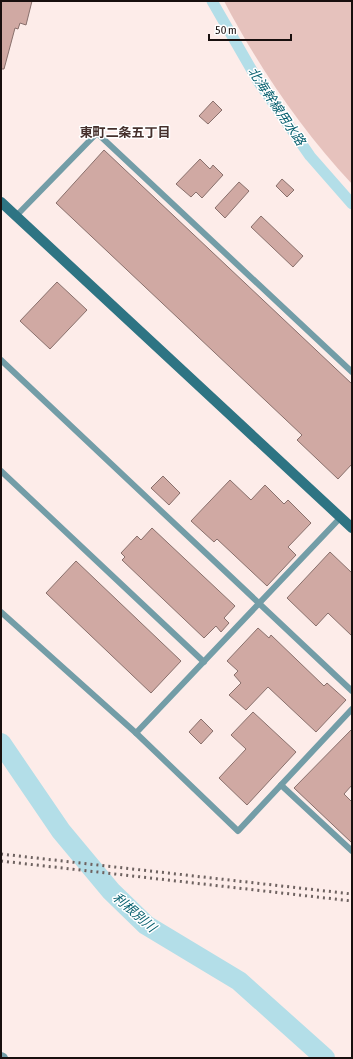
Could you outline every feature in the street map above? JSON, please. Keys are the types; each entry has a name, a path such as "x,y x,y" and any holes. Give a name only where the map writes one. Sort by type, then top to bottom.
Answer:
{"street":[{"path":"1,202 17,215 352,528"}],"lane":[{"path":"17,215 97,133 352,372"},
{"path":"1,360 352,691"},
{"path":"1,471 204,662"},
{"path":"136,733 340,517"},
{"path":"1,612 136,733 238,831 352,709"},
{"path":"281,785 352,851"}],"shaded area":[{"path":"224,1 352,1 352,184 298,120 251,49"}],"building":[{"path":"1,1 32,1 26,25 20,23 18,29 15,28 4,69 1,69"},
{"path":"213,101 222,110 208,124 199,116"},
{"path":"104,150 352,384 352,464 338,479 297,440 302,435 56,203"},
{"path":"200,159 210,169 213,165 223,175 202,198 196,192 191,197 176,184"},
{"path":"282,179 294,190 287,197 276,186"},
{"path":"239,182 249,191 225,218 215,208"},
{"path":"261,216 303,256 293,267 251,227"},
{"path":"57,282 87,310 50,349 20,321"},
{"path":"163,476 180,493 169,505 151,488"},
{"path":"230,480 251,500 265,485 284,504 288,500 311,523 288,547 296,555 267,586 217,539 214,542 191,521"},
{"path":"152,528 235,606 224,618 229,623 221,632 216,626 204,638 122,560 125,557 121,553 137,536 141,540"},
{"path":"330,552 352,573 352,636 328,613 316,626 287,598"},
{"path":"76,561 181,661 151,693 46,593"},
{"path":"258,628 269,638 271,635 324,686 327,683 346,700 316,732 268,687 246,710 229,695 241,683 234,675 238,671 227,661"},
{"path":"253,712 296,752 247,805 219,778 246,749 231,735"},
{"path":"201,719 213,731 201,744 189,732"},
{"path":"352,729 352,785 344,794 352,802 352,843 294,788"}],"waterway":[{"name":"北海幹線用水路","path":"212,1 258,81 310,156 352,204"},
{"name":"利根別川","path":"1,743 61,831 111,891 146,925 239,981 325,1058"}],"railway":[{"path":"1,854 352,894"},
{"path":"1,861 352,901"}],"district":[{"name":"東町二条五丁目","path":"125,132"}]}
